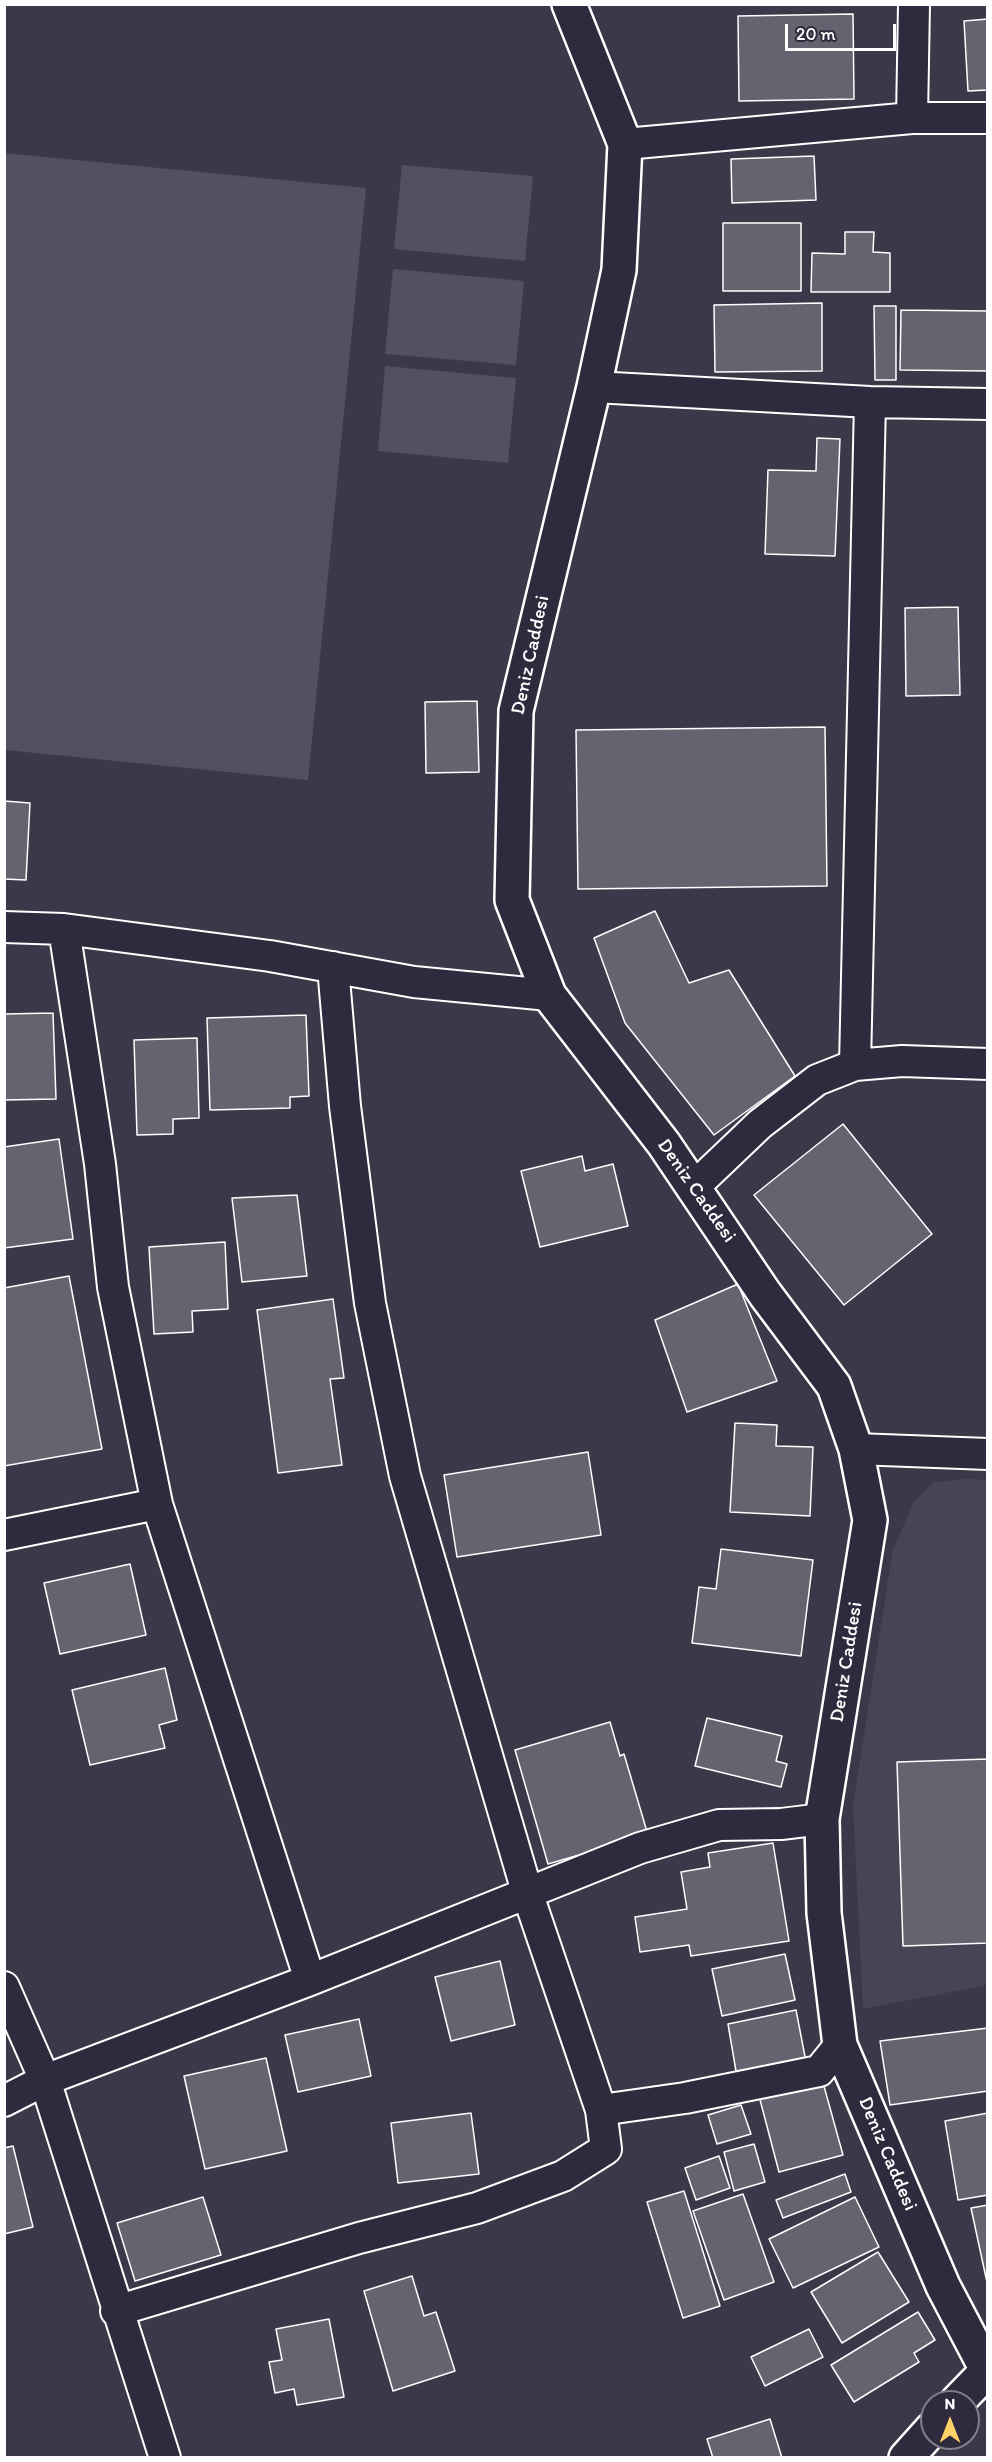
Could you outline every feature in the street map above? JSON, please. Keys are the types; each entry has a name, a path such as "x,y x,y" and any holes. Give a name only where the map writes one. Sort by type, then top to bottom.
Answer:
{"street":[{"name":"Deniz Caddesi","path":"570,4 624,144 619,270 594,387 516,711 512,900 549,995 695,1186 765,1294 834,1386 856,1449 870,1520 822,1819 824,1913 840,2045 943,2286 987,2370"},
{"path":"912,118 914,4"},
{"path":"624,144 912,118 987,118"},
{"path":"594,387 870,402 987,404"},
{"path":"855,1065 870,402"},
{"path":"4,927 64,928 414,982 549,995"},
{"path":"64,928 100,1164 113,1287 157,1504 310,1980"},
{"path":"116,2311 359,2238 477,2208 563,2176 606,2149 601,2110 528,1894 405,1476 370,1303 345,1106 333,968"},
{"path":"695,1186 760,1124 817,1080 855,1065 902,1061 987,1064"},
{"path":"856,1449 987,1454"},
{"path":"4,1535 157,1504"},
{"path":"4,2101 45,2080 310,1980 640,1848 719,1825 782,1824 822,1819"},
{"path":"4,1987 45,2080 116,2311 165,2457"},
{"path":"601,2110 685,2098 819,2071 840,2045"},
{"path":"968,2390 987,2370"},
{"path":"906,2457 920,2442"}],"shaded area":[{"path":"4,153 366,188 308,780 5,750"},
{"path":"402,165 533,176 525,261 394,249"},
{"path":"393,269 524,281 516,365 385,354"},
{"path":"385,366 516,378 508,463 378,451"},
{"path":"987,1480 987,1985 863,2009 853,1806 893,1549 914,1502 933,1482"}],"building":[{"path":"853,14 854,99 739,101 738,16"},
{"path":"988,19 988,90 968,91 964,21"},
{"path":"814,156 816,200 732,203 731,159"},
{"path":"723,223 801,223 801,291 723,291"},
{"path":"845,232 874,232 873,252 890,253 890,292 811,292 812,253 845,254"},
{"path":"822,303 822,371 715,372 714,305"},
{"path":"874,306 896,306 896,380 875,380"},
{"path":"901,310 988,311 988,371 900,370"},
{"path":"817,438 840,439 835,556 765,554 768,470 816,471"},
{"path":"958,607 960,695 906,696 905,608"},
{"path":"477,701 479,772 426,773 425,702"},
{"path":"825,727 827,886 578,889 576,730"},
{"path":"4,801 30,803 26,880 4,879"},
{"path":"655,911 689,983 729,970 795,1076 714,1135 625,1023 594,938"},
{"path":"53,1013 56,1099 4,1100 4,1014"},
{"path":"306,1015 309,1096 290,1097 290,1108 210,1110 207,1018"},
{"path":"197,1038 199,1118 173,1119 173,1134 137,1135 134,1040"},
{"path":"843,1124 932,1234 844,1305 754,1195"},
{"path":"59,1139 73,1239 4,1248 4,1147"},
{"path":"582,1156 585,1171 613,1164 628,1226 540,1247 521,1171"},
{"path":"297,1195 307,1276 242,1282 232,1198"},
{"path":"225,1242 228,1309 192,1311 193,1332 154,1334 149,1247"},
{"path":"69,1276 102,1449 4,1466 4,1288"},
{"path":"738,1284 777,1381 687,1412 655,1320"},
{"path":"333,1299 344,1378 330,1379 342,1465 278,1473 257,1310"},
{"path":"735,1423 777,1425 776,1446 813,1447 810,1516 730,1512"},
{"path":"588,1452 601,1535 457,1557 444,1475"},
{"path":"721,1549 813,1560 801,1656 692,1643 699,1587 716,1589"},
{"path":"130,1564 146,1635 60,1654 44,1583"},
{"path":"165,1668 177,1720 159,1725 165,1748 90,1765 72,1690"},
{"path":"707,1718 782,1736 776,1761 787,1764 781,1787 695,1766"},
{"path":"610,1722 620,1756 624,1754 648,1835 548,1864 515,1750"},
{"path":"988,1759 988,1943 903,1946 897,1762"},
{"path":"773,1843 789,1941 691,1956 689,1945 640,1952 635,1917 687,1909 681,1872 710,1867 708,1853"},
{"path":"785,1954 795,2000 722,2016 712,1969"},
{"path":"500,1961 515,2025 451,2041 435,1977"},
{"path":"796,2010 807,2067 738,2083 728,2024"},
{"path":"359,2019 371,2076 298,2092 285,2035"},
{"path":"988,2028 988,2091 890,2105 880,2041"},
{"path":"266,2058 287,2151 205,2169 184,2076"},
{"path":"822,2079 843,2155 779,2172 759,2096"},
{"path":"741,2105 751,2134 717,2144 708,2115"},
{"path":"471,2113 479,2174 398,2183 391,2123"},
{"path":"988,2113 988,2195 958,2200 945,2121"},
{"path":"754,2144 765,2182 734,2191 724,2152"},
{"path":"13,2146 33,2227 4,2234 4,2148"},
{"path":"719,2156 730,2188 696,2200 685,2168"},
{"path":"845,2174 851,2192 783,2218 776,2200"},
{"path":"684,2191 720,2306 683,2318 647,2202"},
{"path":"743,2194 774,2282 724,2300 693,2211"},
{"path":"203,2197 221,2255 135,2281 117,2223"},
{"path":"855,2197 879,2247 793,2288 769,2239"},
{"path":"988,2205 988,2287 971,2208"},
{"path":"878,2252 909,2302 842,2343 811,2292"},
{"path":"412,2276 424,2316 436,2312 455,2371 393,2391 364,2291"},
{"path":"918,2312 935,2340 914,2353 919,2362 854,2402 831,2365"},
{"path":"329,2319 344,2397 297,2405 294,2389 275,2393 269,2362 282,2360 276,2329"},
{"path":"809,2329 823,2357 765,2386 751,2357"},
{"path":"770,2419 782,2458 713,2458 707,2439"}]}
